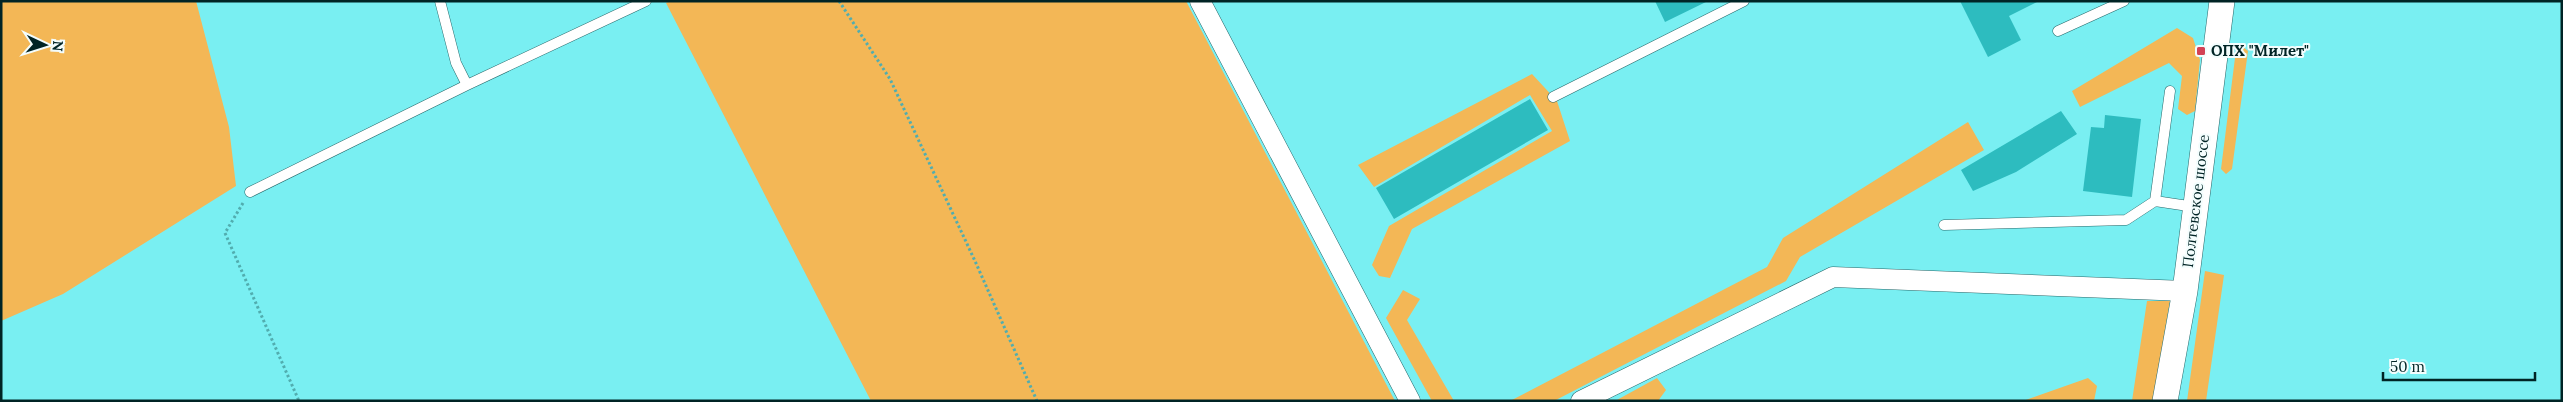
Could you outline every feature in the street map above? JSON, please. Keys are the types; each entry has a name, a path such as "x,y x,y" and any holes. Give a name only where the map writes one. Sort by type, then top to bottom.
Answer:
{"street":[{"path":"1200,1 1410,401"},
{"name":"Полтевское шоссе","path":"2165,401 2185,291 2222,1"},
{"path":"1581,401 1834,276 2185,291"}],"lane":[{"path":"440,1 456,63 466,85"},
{"path":"250,192 466,85 646,1"},
{"path":"1553,97 1744,1"},
{"path":"2058,31 2124,1"},
{"path":"2155,201 2170,91"},
{"path":"1944,225 2126,220 2155,201 2172,202 2195,207"}],"path":[{"path":"838,1 890,79 975,261 1037,401"},
{"path":"250,192 225,233 299,401"}],"shaded area":[{"path":"1,1 196,1 229,127 236,186 63,294 1,321"},
{"path":"670,1 1186,1 1395,401 871,401 666,3"},
{"path":"2177,28 2193,38 2200,60 2195,111 2187,115 2178,109 2182,76 2169,63 2080,107 2072,91"},
{"path":"2242,46 2248,51 2232,169 2226,174 2221,169 2236,50"},
{"path":"1532,74 1557,101 1570,141 1412,229 1390,278 1379,276 1372,265 1389,226 1552,131 1530,95 1374,187 1358,165"},
{"path":"1968,122 1984,150 1800,257 1786,281 1554,401 1510,401 1767,267 1783,238"},
{"path":"2205,271 2224,275 2206,401 2187,401"},
{"path":"1403,290 1420,299 1407,320 1454,401 1432,401 1386,318"},
{"path":"2147,301 2170,301 2153,401 2132,401"},
{"path":"1657,378 1666,390 1658,401 1615,401"},
{"path":"2088,378 2097,386 2094,401 2023,401"}],"building":[{"path":"1655,1 1708,1 1665,22"},
{"path":"1960,1 2039,1 2009,16 2021,40 1988,57"},
{"path":"1530,99 1548,130 1394,219 1376,188"},
{"path":"2061,111 2077,134 2016,172 1973,191 1961,170"},
{"path":"2105,115 2141,119 2132,197 2083,191 2091,127 2104,128"}],"place":[{"name":"ОПХ \"Милет\"","path":"2201,51"}]}
